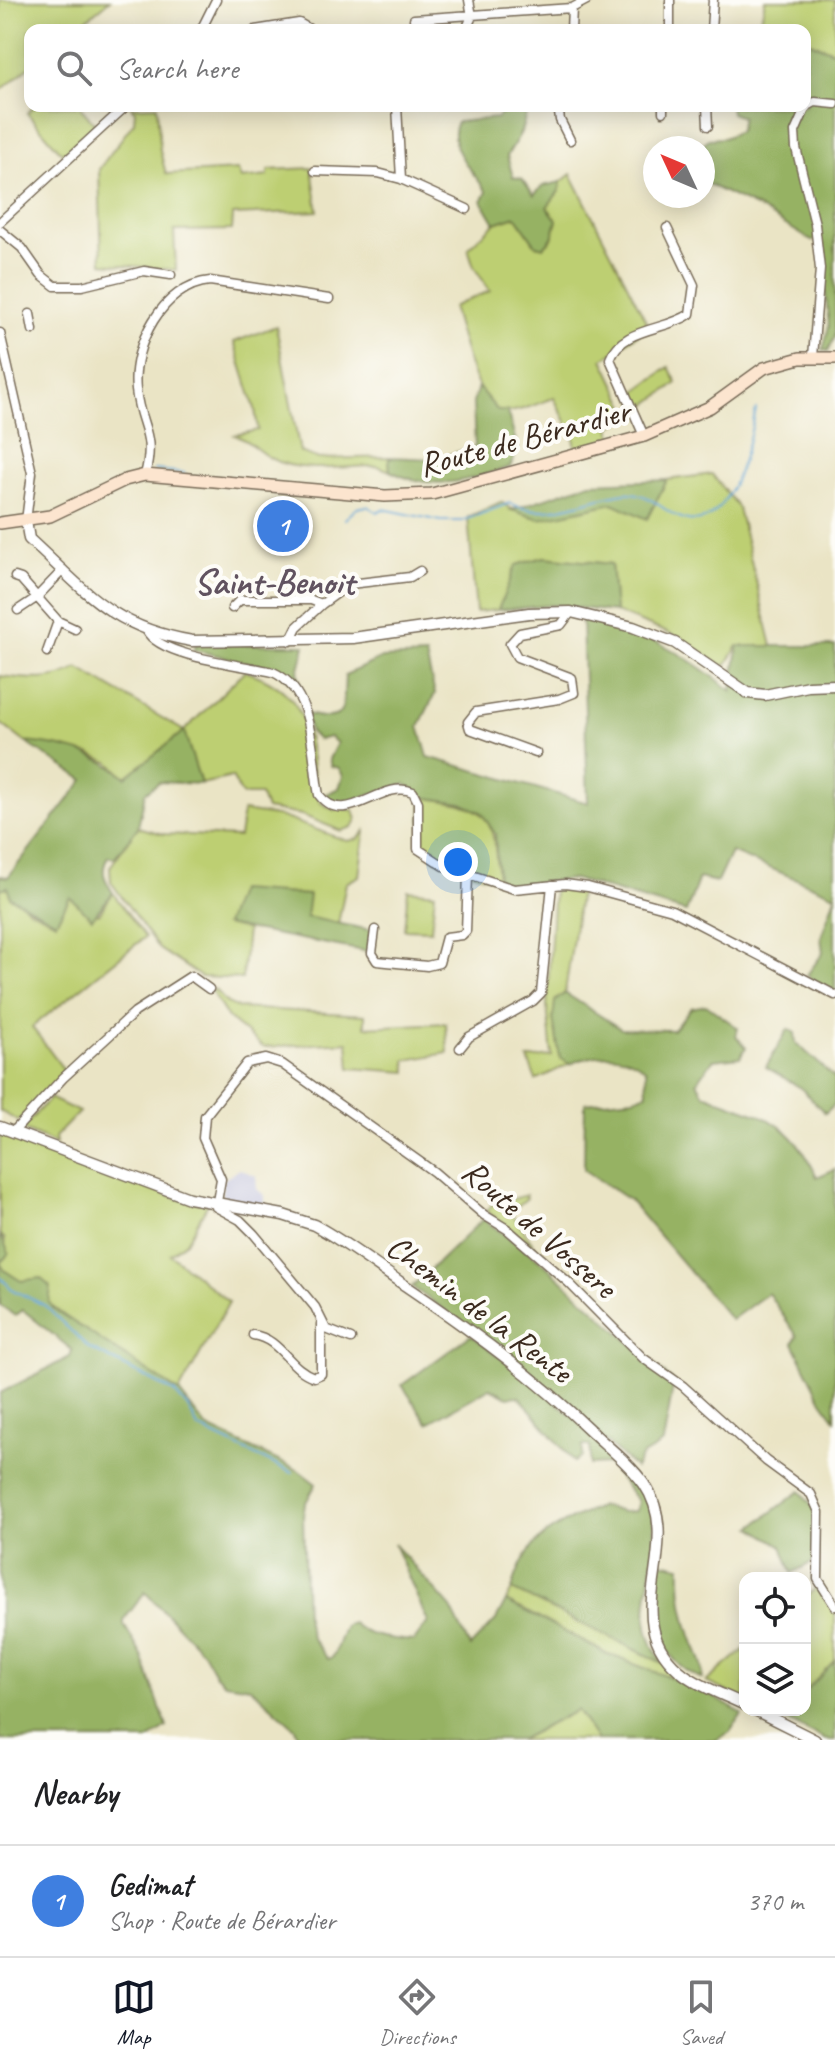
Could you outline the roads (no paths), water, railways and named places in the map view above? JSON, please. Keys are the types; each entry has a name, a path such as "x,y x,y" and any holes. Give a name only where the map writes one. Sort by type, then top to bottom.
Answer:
{"main road":[{"name":"Route de Bérardier","path":"0,523 26,521 70,509 125,480 145,475 416,496 644,436 710,407 757,371 813,357 835,358"}],"street":[{"path":"202,24 216,0"},
{"path":"469,0 472,16 469,24"},
{"path":"414,19 572,8 587,0"},
{"path":"670,0 670,24"},
{"path":"711,24 713,0"},
{"path":"571,24 572,8"},
{"path":"811,104 835,104"},
{"path":"0,222 119,112"},
{"path":"397,112 401,179"},
{"path":"559,112 570,140"},
{"path":"707,112 708,126"},
{"path":"804,112 795,132 796,148 815,224 820,269 813,357"},
{"path":"315,171 378,173 401,179 467,209"},
{"path":"644,436 610,359 616,349 631,338 690,314 694,285 667,228"},
{"path":"0,230 24,250 41,275 55,286 82,286 144,271 171,275"},
{"path":"145,475 151,444 136,392 137,366 152,325 176,294 191,285 210,281 329,299"},
{"path":"30,314 33,330"},
{"path":"0,333 32,473 27,536 115,616 147,631 192,641 290,641 353,638 529,613 571,612 633,627 675,643 748,693 765,695 808,686 835,685"},
{"path":"18,610 36,598 63,570"},
{"path":"290,641 297,627 350,584 410,577 420,571"},
{"path":"15,577 21,579 58,621 75,629"},
{"path":"232,608 240,600 311,600 322,604"},
{"path":"536,753 479,735 470,729 468,722 476,712 559,699 574,693 576,687 572,678 517,657 510,644 520,633 561,625 571,612"},
{"path":"47,652 58,621"},
{"path":"147,631 152,640 172,650 281,675 301,702 319,795 323,800 334,807 346,807 396,789 409,790 418,802 418,849 430,860 514,889 552,885 588,887 682,914 835,995"},
{"path":"375,930 372,953 377,961 427,966 439,963 446,937 462,935 466,931 468,875"},
{"path":"460,1048 469,1037 533,1001 541,993 552,885"},
{"path":"13,1132 63,1078 141,1007 191,976 209,989"},
{"name":"Route de Vossere","path":"216,1202 220,1171 203,1138 203,1121 243,1066 261,1059 277,1062 423,1163 484,1215 507,1229 582,1295 643,1358 683,1386 766,1461 811,1494 818,1507 820,1523 818,1579 835,1606"},
{"name":"Chemin de la Rente","path":"0,1127 189,1198 283,1215 337,1237 494,1347 561,1402 633,1470 651,1495 660,1519 660,1541 650,1607 657,1641 666,1657 684,1674 739,1702"},
{"path":"216,1202 219,1210 240,1220 254,1234 315,1307 321,1324 321,1374 314,1377 300,1369 270,1337 253,1335"},
{"path":"321,1324 351,1339"},
{"path":"767,1716 815,1740"}],"waterway":[{"path":"345,519 357,508 367,506 377,512 383,509 441,521 462,521 510,503 524,508 552,509 633,493 648,498 681,518 698,520 712,514 734,483 756,409"},
{"path":"154,470 185,473"},
{"path":"373,489 387,490"},
{"path":"0,1277 13,1290 44,1305 89,1348 174,1392 189,1409 198,1428 293,1473"}],"place":[{"name":"Gedimat","path":"283,526"}],"district":[{"name":"Saint-Benoit","path":"274,581"}]}
